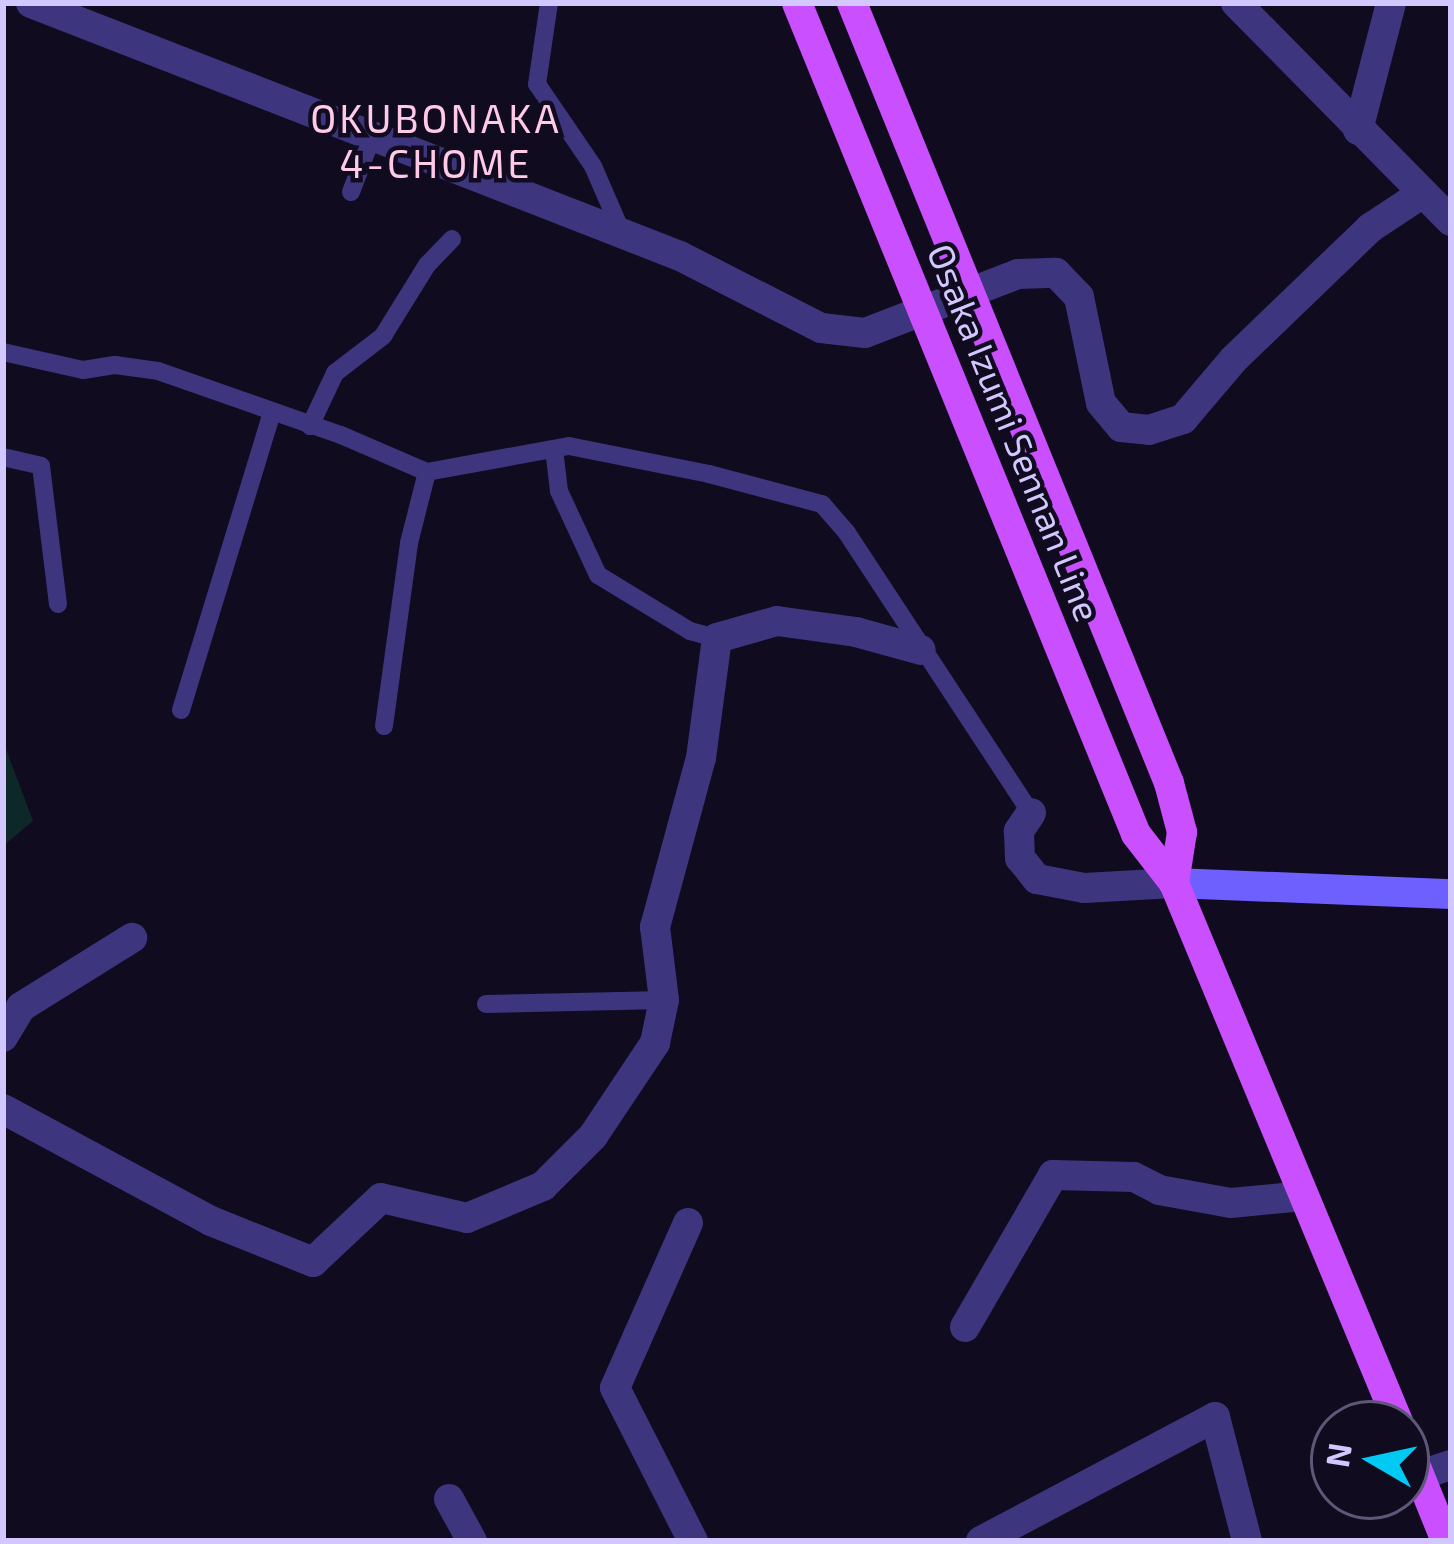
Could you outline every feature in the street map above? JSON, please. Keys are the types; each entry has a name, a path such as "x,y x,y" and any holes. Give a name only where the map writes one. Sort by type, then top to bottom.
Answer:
{"main road":[{"name":"Osaka Izumi Sennan Line","path":"797,3 1136,835 1174,883 1389,1400"},
{"name":"Osaka Izumi Sennan Line","path":"852,3 1169,783 1182,832 1174,883"},
{"path":"1430,1500 1446,1541"}],"street":[{"path":"31,3 680,256 821,328 866,333 1018,274 1056,273 1079,297 1100,403 1121,427 1149,430 1183,419 1234,359 1370,228 1420,196"},
{"path":"1236,3 1420,196 1451,221"},
{"path":"1358,130 1391,3"},
{"path":"3,1109 211,1221 313,1262 380,1198 466,1218 543,1186 593,1136 655,1043 664,1000 655,927 700,758 718,638 777,621 856,632 922,650"},
{"path":"1031,813 1019,831 1019,858 1037,879 1084,888 1174,883 1451,894"},
{"path":"3,1036 21,1007 132,938"},
{"path":"965,1327 1053,1175 1134,1177 1159,1190 1231,1203 1304,1196"},
{"path":"688,1222 615,1388 693,1541"},
{"path":"981,1541 1215,1418 1247,1541"},
{"path":"449,1499 472,1541"}],"lane":[{"path":"549,3 537,84 593,166 622,233"},
{"path":"351,192 372,137"},
{"path":"310,426 335,373 382,336 427,265 452,239"},
{"path":"3,352 82,370 116,365 158,371 427,472 569,446 710,473 822,504 847,533 1031,813"},
{"path":"181,710 272,412"},
{"path":"554,449 559,491 598,575 690,631 718,638"},
{"path":"3,458 41,466 58,604"},
{"path":"384,726 409,543 427,472"},
{"path":"485,1004 664,1000"}],"green space":[{"path":"3,741 33,821 3,846"}],"district":[{"name":"OKUBONAKA 4-CHOME","path":"436,142"}]}
